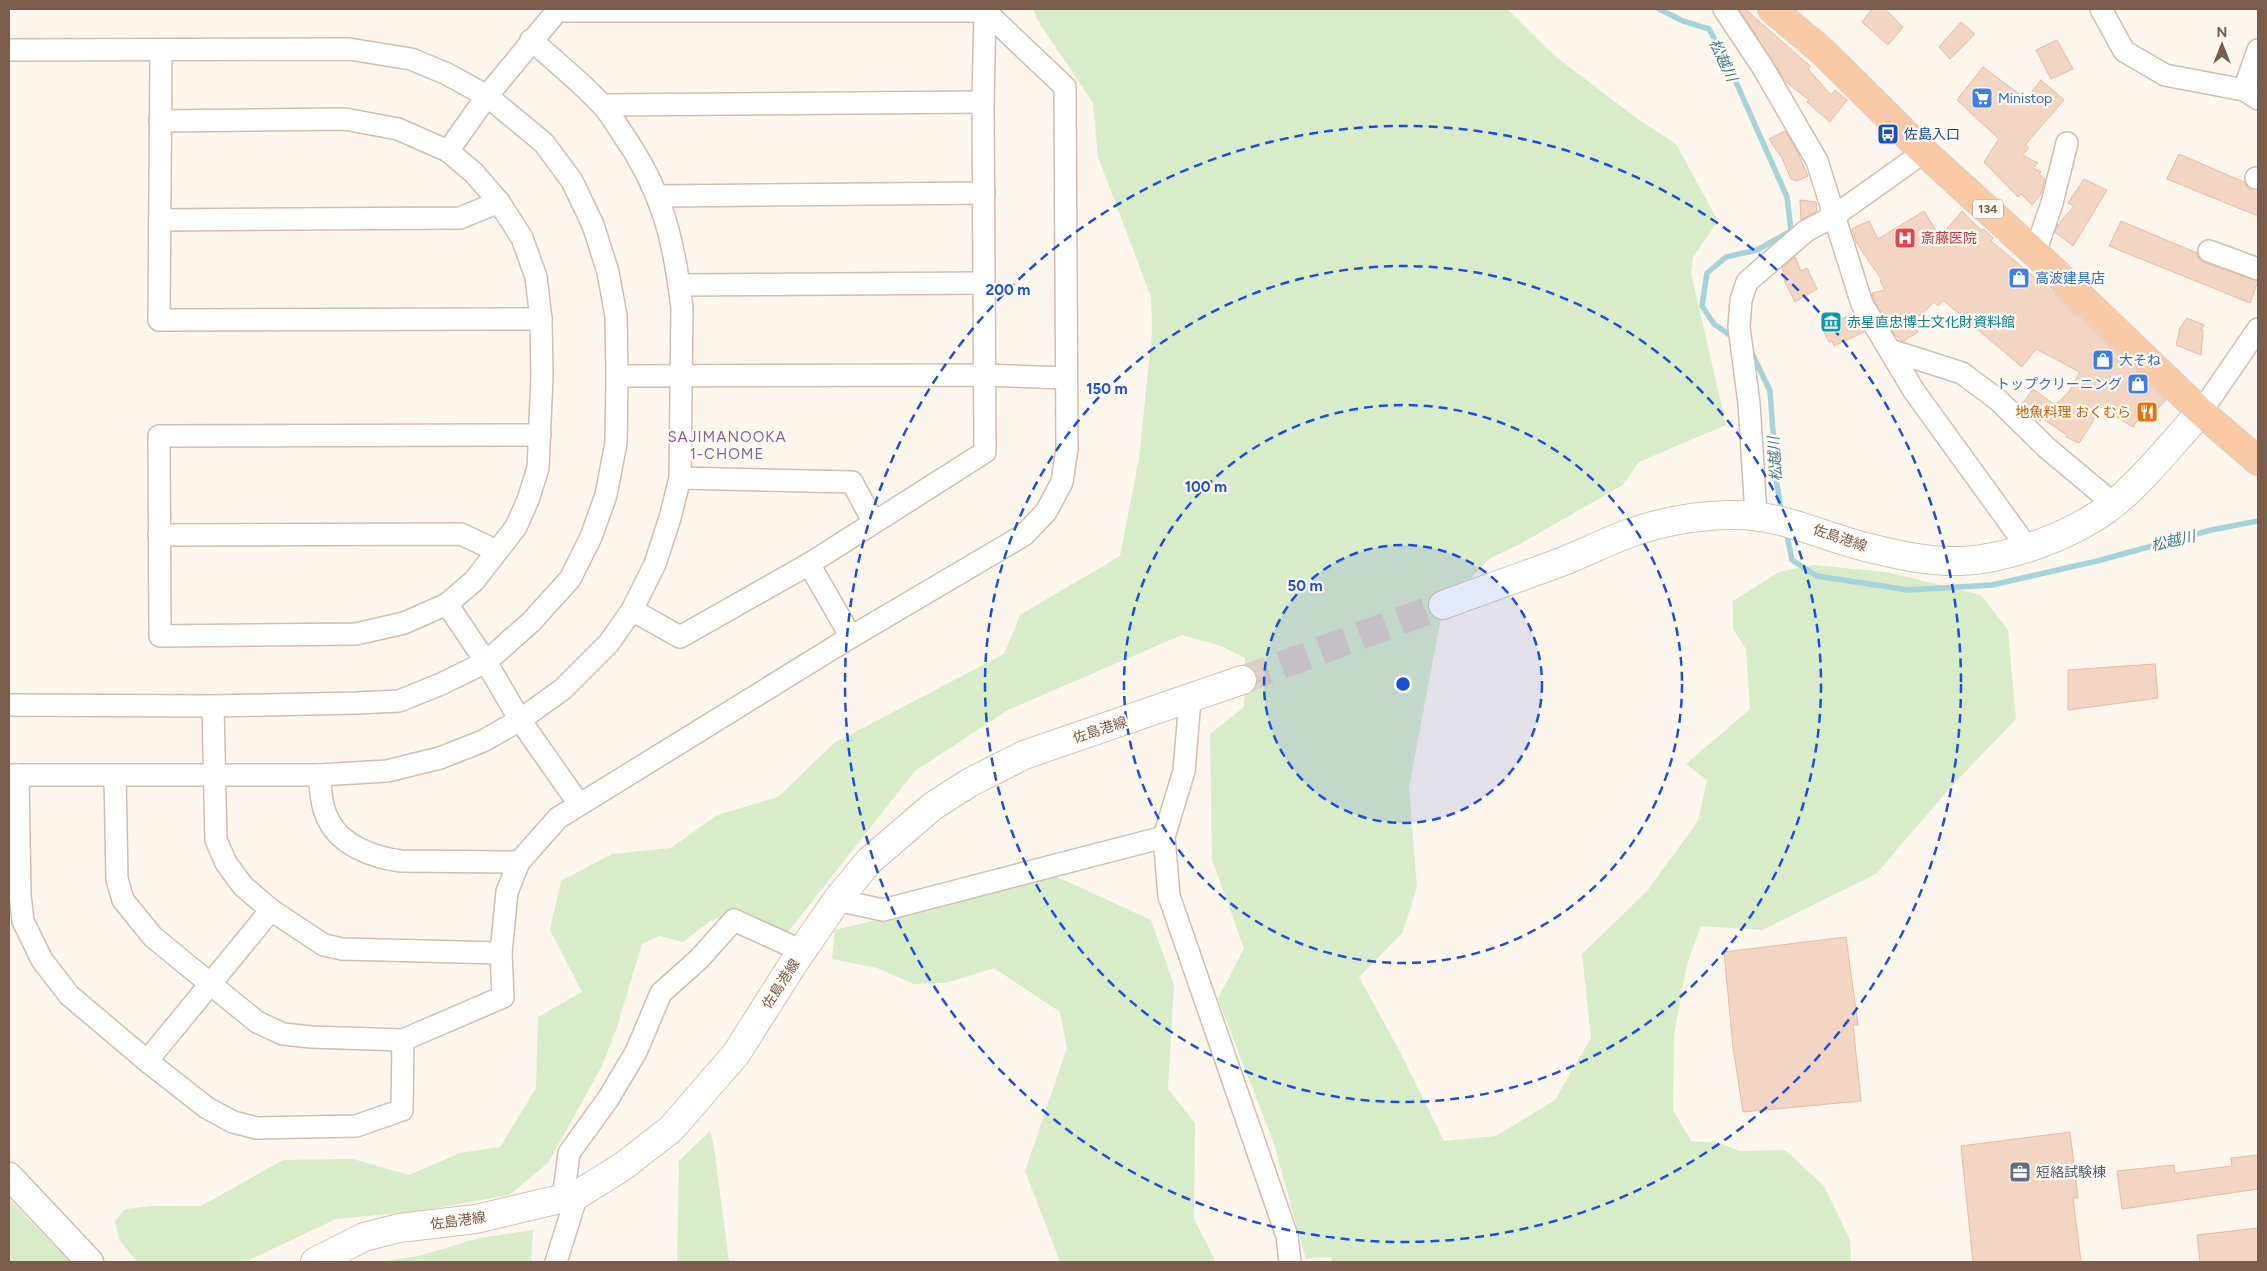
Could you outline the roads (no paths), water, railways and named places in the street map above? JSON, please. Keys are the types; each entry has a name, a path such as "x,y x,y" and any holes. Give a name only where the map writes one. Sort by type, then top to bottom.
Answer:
{"highway":[{"name":"134","path":"1772,9 1822,51 1924,152 2036,253 2201,412 2258,461"}],"main road":[{"name":"佐島港線","path":"1443,605 1564,561 1631,533 1686,519 1727,515 1760,516 1808,527 1872,549 1915,557 1959,561 1993,557 2027,547 2076,528 2114,504 2136,484 2201,412"},
{"name":"佐島港線","path":"315,1262 364,1237 399,1228 476,1219 570,1197 622,1167 671,1129 736,1054 802,951 838,900 869,861 933,806 969,783 1024,755 1190,700 1242,680"}],"street":[{"path":"1724,9 1762,66 1817,161 1862,304 1914,391 2027,547"},
{"path":"2102,9 2124,51 2165,75 2251,94 2258,50"},
{"path":"114,776 117,879 123,900 153,937 257,1022 283,1034 311,1038 403,1040 503,997 501,953 507,892 519,862 558,818 851,637 1024,535 1046,512 1062,482 1067,449 1065,87 985,11 557,11 531,40 487,96 448,151"},
{"path":"632,610 680,637 809,564 985,452 983,102 985,11"},
{"path":"403,1040 402,1110 356,1126 257,1128 233,1122 207,1108 146,1061 69,995 42,960 24,922 20,896 13,775 319,776 387,771 440,758 483,741 520,720 563,689 609,643 632,610 655,564 670,518 680,478 682,308 680,284 672,239 658,196 635,151 603,106 531,40"},
{"path":"9,50 349,49 411,59 447,74 487,96 544,142 572,181 593,225 608,272 616,316 617,376 616,443 606,495 591,537 570,579 531,622 486,662 441,684 399,701 213,706 9,705"},
{"path":"160,51 160,320 541,319"},
{"path":"603,106 983,102"},
{"path":"160,121 344,119 398,129 448,151 474,173 499,202 522,238 536,276 541,319 540,435 538,468 528,500 516,527 497,552 474,581 447,604 404,623 356,634 160,636 159,436 540,435"},
{"path":"2036,253 2052,204 2067,143"},
{"path":"1760,516 1749,403 1739,327 1741,300 1747,282 1762,267 1806,231 1834,216 1924,152"},
{"path":"658,196 984,193"},
{"path":"160,220 460,218 499,202"},
{"path":"2209,250 2258,269"},
{"path":"680,284 984,283"},
{"path":"2201,412 2258,329"},
{"path":"1890,350 1962,373 1998,400 2048,449 2114,504"},
{"path":"617,376 984,376 1066,378"},
{"path":"680,478 852,482 873,522"},
{"path":"159,535 460,534 497,552"},
{"path":"809,564 851,637"},
{"path":"447,604 486,662 520,720 579,804"},
{"path":"1190,700 1184,771 1164,837 1169,896 1241,1109 1287,1236 1290,1262"},
{"path":"213,706 216,840 226,863 243,886 271,910 324,945 342,949 501,953"},
{"path":"319,776 323,805 329,822 359,850 384,859 401,861 519,862"},
{"path":"838,900 883,910 1164,837"},
{"path":"146,1061 271,910"},
{"path":"556,1262 570,1197 569,1153 608,1099 636,1052 661,993 699,959 734,920 802,951"},
{"path":"9,1176 90,1262"}],"waterway":[{"name":"松越川","path":"1659,9 1683,21 1709,29 1728,64 1787,197 1791,231 1757,250 1726,257 1707,273 1702,306 1714,324 1734,338"},
{"name":"松越川","path":"1751,351 1770,391 1777,485 1782,514"},
{"name":"松越川","path":"1786,530 1792,560 1817,576 1908,590 1992,585 2097,561 2211,530 2258,521"}],"tunnel":[{"path":"1242,680 1443,605"}],"place":[{"name":"Ministop","path":"1982,98"},
{"name":"佐島入口","path":"1888,134"},
{"name":"斎藤医院","path":"1905,238"},
{"name":"高波建具店","path":"2019,278"},
{"name":"赤星直忠博士文化財資料館","path":"1831,322"},
{"name":"大そね","path":"2103,360"},
{"name":"トップクリーニング","path":"2138,384"},
{"name":"地魚料理 おくむら","path":"2147,412"},
{"name":"短絡試験棟","path":"2020,1172"}],"district":[{"name":"SAJIMANOOKA 1-CHOME","path":"727,446"}]}
